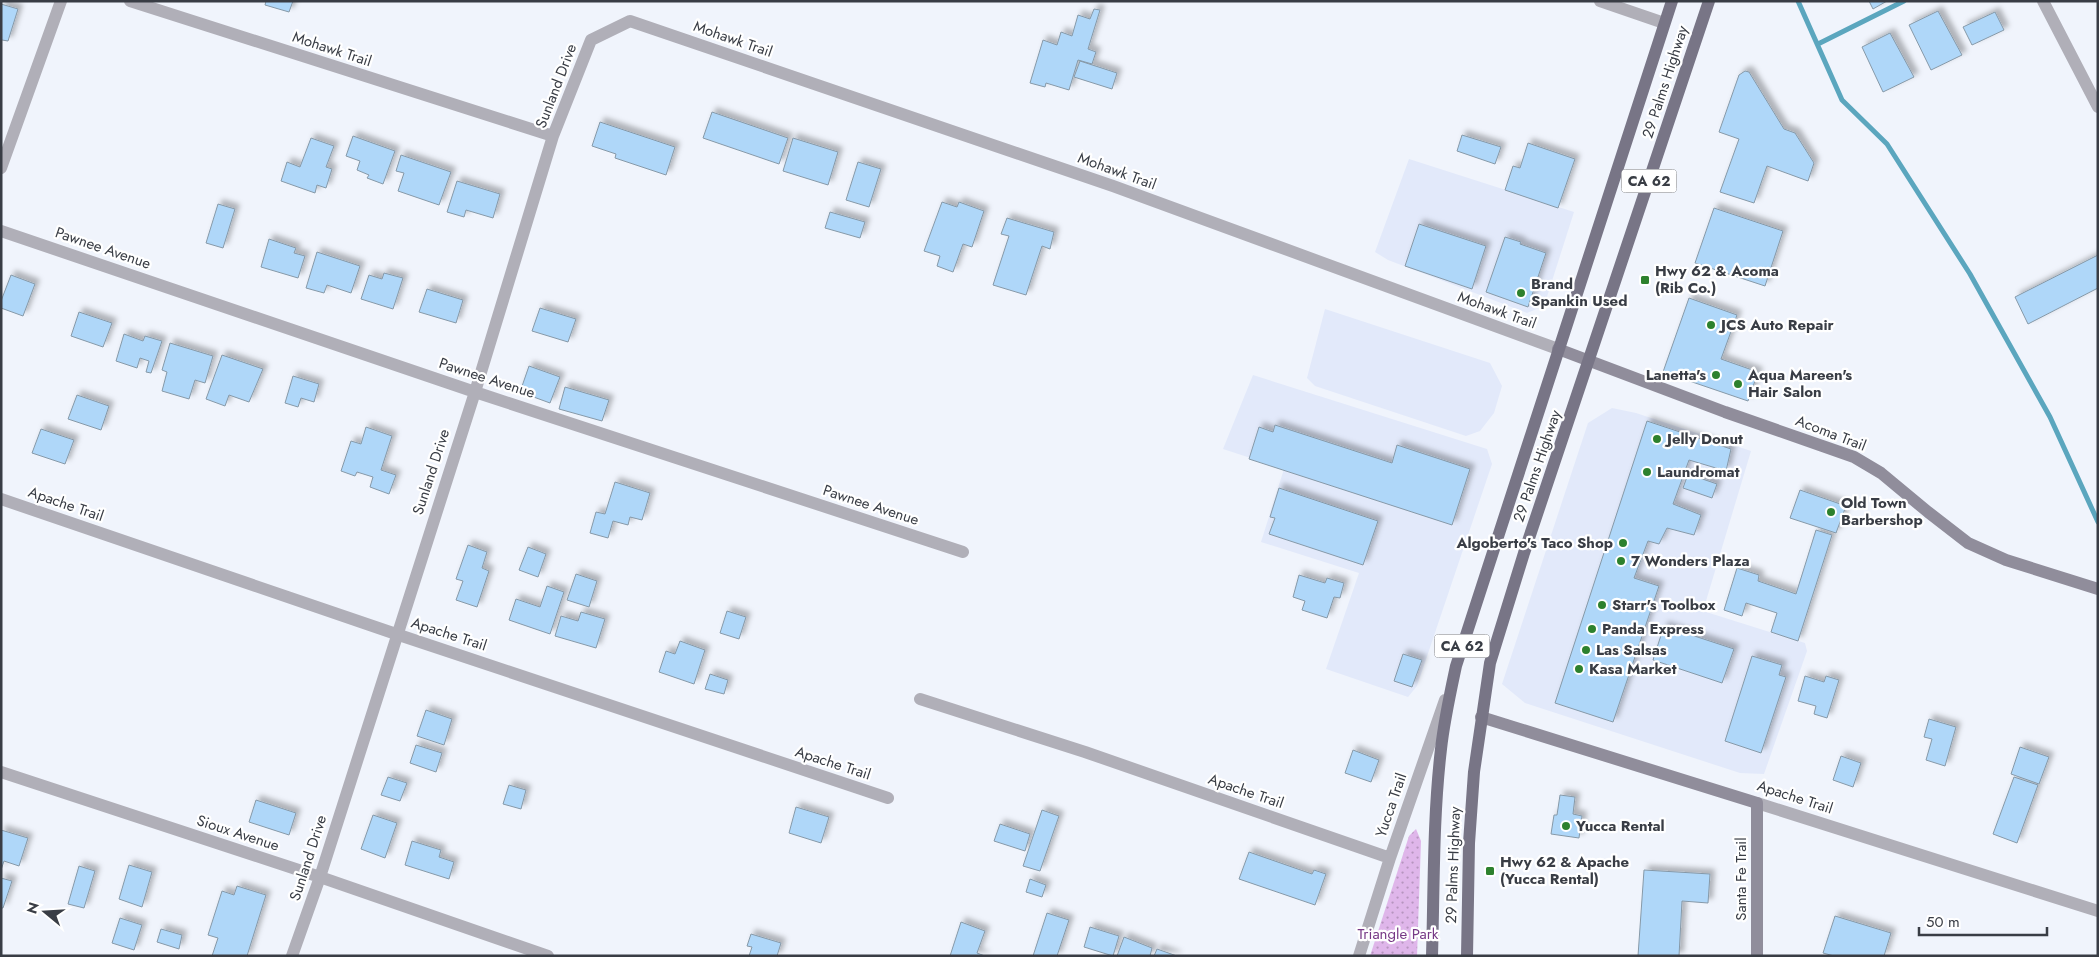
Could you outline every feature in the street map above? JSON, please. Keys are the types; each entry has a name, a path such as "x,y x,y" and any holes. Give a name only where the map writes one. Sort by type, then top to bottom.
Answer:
{"main road":[{"name":"29 Palms Highway","path":"1432,956 1437,794 1446,715 1456,666 1672,1"},
{"name":"29 Palms Highway","path":"1467,956 1469,843 1474,772 1490,663 1505,611 1709,1"}],"street":[{"path":"1,168 61,1"},
{"name":"Mohawk Trail","path":"130,1 554,136"},
{"path":"1600,1 1664,23"},
{"path":"2043,1 2098,106"},
{"name":"Mohawk Trail","path":"630,21 1112,186 1589,361"},
{"name":"Sunland Drive","path":"292,956 320,877 396,634 475,392 554,136 592,40 630,21"},
{"name":"Pawnee Avenue","path":"1,231 475,392 963,552"},
{"name":"Acoma Trail","path":"1589,361 1725,412 1854,457 1880,473 1968,542 2006,560 2098,590"},
{"name":"Apache Trail","path":"1,499 396,634 888,798"},
{"name":"Yucca Trail","path":"1359,956 1390,858 1456,666"},
{"name":"Apache Trail","path":"920,700 1085,752 1390,858"},
{"name":"Apache Trail","path":"1481,717 2098,910"},
{"name":"Sioux Avenue","path":"1,772 320,877 548,956"},
{"name":"Santa Fe Trail","path":"1757,803 1757,956"}],"shaded area":[{"path":"1409,159 1574,212 1544,306 1527,313 1388,260 1375,252"},
{"path":"1325,309 1490,363 1502,386 1494,413 1480,431 1466,436 1315,386 1307,378"},
{"path":"1253,375 1487,449 1492,464 1417,686 1408,697 1326,669 1359,573 1261,542 1284,469 1223,449"},
{"path":"1612,408 1636,413 1751,451 1703,611 1805,643 1807,651 1764,774 1740,773 1525,703 1502,684 1588,423"}],"green space":[{"name":"Triangle Park","path":"1416,829 1421,841 1417,956 1370,956 1409,836"}],"building":[{"path":"266,1 293,1 289,12 265,5"},
{"path":"1869,1 1887,1 1873,9"},
{"path":"1,4 18,9 8,41 1,41"},
{"path":"1094,9 1100,10 1088,49 1096,52 1092,64 1078,60 1069,90 1046,83 1045,87 1030,83 1043,40 1057,45 1061,32 1072,36 1078,15 1090,19"},
{"path":"1938,11 1962,55 1931,70 1909,25"},
{"path":"1995,12 2004,30 1972,45 1963,27"},
{"path":"1890,33 1914,77 1883,92 1862,47"},
{"path":"1080,61 1117,73 1112,89 1074,77"},
{"path":"1745,71 1749,72 1784,129 1795,133 1814,163 1808,181 1767,166 1754,203 1720,192 1739,139 1719,132 1739,75"},
{"path":"712,112 788,138 779,164 703,138"},
{"path":"600,122 675,147 666,175 615,158 616,154 592,146"},
{"path":"1462,135 1501,147 1495,164 1457,151"},
{"path":"353,136 395,151 383,184 367,178 369,175 357,170 360,161 346,156"},
{"path":"311,138 334,146 326,167 332,169 326,188 317,185 315,193 281,181 287,162 300,167"},
{"path":"793,138 838,152 828,185 783,171"},
{"path":"1528,143 1575,159 1558,208 1505,190 1513,166 1520,168"},
{"path":"401,155 451,172 439,205 398,191 404,173 396,171"},
{"path":"858,162 881,169 869,207 846,200"},
{"path":"457,181 500,194 493,218 466,210 464,217 447,212"},
{"path":"942,202 957,207 959,202 984,211 972,247 963,244 953,272 937,266 940,256 924,251"},
{"path":"218,204 235,209 223,248 206,243"},
{"path":"1714,208 1783,231 1765,286 1695,263"},
{"path":"830,212 865,222 860,238 825,228"},
{"path":"1007,218 1054,232 1050,249 1042,246 1026,295 993,285 1009,236 1001,234"},
{"path":"1419,224 1486,246 1472,289 1405,266"},
{"path":"1505,237 1546,253 1528,307 1486,292"},
{"path":"269,239 296,248 294,253 305,256 298,278 261,267"},
{"path":"317,252 360,266 351,293 327,285 324,293 306,288"},
{"path":"2098,255 2098,288 2028,324 2015,297"},
{"path":"384,273 403,278 393,309 361,299 369,275 382,279"},
{"path":"11,275 35,284 23,316 1,308 1,301"},
{"path":"427,289 463,300 456,323 419,312"},
{"path":"1689,298 1737,315 1721,359 1758,372 1748,401 1663,372"},
{"path":"540,308 576,319 568,342 532,331"},
{"path":"79,312 112,323 103,347 71,336"},
{"path":"124,334 143,341 145,336 162,341 151,373 146,372 149,361 140,358 137,368 116,361"},
{"path":"170,343 213,356 205,383 195,380 189,399 162,391 167,372 162,370"},
{"path":"222,355 263,369 249,402 229,395 225,406 206,399"},
{"path":"529,366 560,377 550,403 520,392"},
{"path":"293,376 319,384 314,402 301,398 298,407 285,403"},
{"path":"565,387 609,400 602,421 559,409"},
{"path":"77,395 109,406 101,430 68,419"},
{"name":"7 Wonders Plaza","path":"1647,421 1731,449 1726,471 1689,460 1673,504 1701,515 1694,535 1667,528 1659,544 1648,541 1634,578 1659,586 1613,722 1555,703"},
{"path":"1275,425 1392,463 1397,445 1470,469 1452,525 1249,459 1259,427 1273,432"},
{"path":"366,427 392,436 381,470 396,475 389,494 370,487 373,477 357,472 355,476 341,471 351,441 361,444"},
{"path":"41,429 74,440 65,464 32,453"},
{"path":"1688,474 1717,484 1712,498 1683,488"},
{"path":"615,482 650,493 642,520 630,517 628,525 613,521 608,538 590,533 596,512 605,514"},
{"path":"1279,488 1378,521 1363,565 1269,534 1275,518 1270,517"},
{"path":"1800,490 1846,506 1836,533 1790,518"},
{"path":"1816,530 1832,535 1798,641 1771,632 1777,613 1746,603 1742,616 1724,610 1737,568 1759,575 1758,581 1796,594"},
{"path":"468,545 487,552 482,568 489,571 477,607 456,600 463,581 456,579"},
{"path":"528,547 546,554 538,577 519,570"},
{"path":"576,574 597,581 589,607 567,600"},
{"path":"1299,575 1325,583 1327,578 1344,583 1340,598 1334,597 1327,618 1302,610 1305,601 1293,597"},
{"path":"547,586 564,592 550,634 509,620 516,599 540,607"},
{"path":"727,611 746,617 739,639 720,633"},
{"path":"581,612 605,619 596,648 555,636 561,616 578,621"},
{"path":"1664,626 1734,649 1722,683 1653,660"},
{"path":"680,641 705,650 694,684 659,672 666,651 675,654"},
{"path":"1403,654 1422,660 1412,687 1394,681"},
{"path":"1752,656 1782,665 1779,675 1786,677 1761,753 1725,741"},
{"path":"710,674 728,680 724,694 705,689"},
{"path":"1805,676 1824,682 1826,676 1839,680 1827,718 1814,714 1816,706 1798,701"},
{"path":"426,710 452,719 444,745 417,736"},
{"path":"1929,719 1956,727 1945,766 1926,760 1932,739 1924,737"},
{"path":"416,745 442,753 436,772 410,763"},
{"path":"2020,747 2049,757 2039,784 2011,774"},
{"path":"1353,750 1379,760 1371,782 1345,773"},
{"path":"1841,756 1861,763 1853,787 1833,780"},
{"path":"388,777 407,783 400,801 381,795"},
{"path":"2014,777 2038,785 2017,843 1993,834"},
{"path":"509,785 526,790 521,809 503,804"},
{"path":"1560,795 1575,797 1573,814 1582,816 1579,838 1551,834 1554,815 1557,815"},
{"path":"256,800 296,813 289,835 249,822"},
{"path":"796,807 829,817 821,843 789,833"},
{"path":"1042,810 1059,816 1040,871 1023,866"},
{"path":"373,815 397,823 385,858 361,849"},
{"path":"1000,824 1030,834 1025,851 994,841"},
{"path":"1,830 28,838 19,866 4,861 1,870"},
{"path":"412,841 441,850 439,857 454,862 449,879 405,865"},
{"path":"1249,852 1312,874 1314,870 1326,874 1315,905 1239,879"},
{"path":"129,865 152,872 142,907 119,899"},
{"path":"79,866 95,871 84,908 68,904"},
{"path":"1644,870 1710,874 1708,903 1682,901 1679,956 1638,956"},
{"path":"1,878 12,881 3,908 1,908"},
{"path":"1030,879 1046,885 1042,897 1026,892"},
{"path":"237,886 266,895 247,956 212,956 218,938 208,935 222,891 234,895"},
{"path":"1047,913 1069,920 1057,956 1033,956"},
{"path":"1835,916 1891,933 1884,956 1834,956 1823,953"},
{"path":"120,918 142,925 134,950 112,943"},
{"path":"961,922 985,931 977,953 985,956 950,956"},
{"path":"1090,927 1119,936 1113,956 1084,947"},
{"path":"161,929 182,935 179,949 157,942"},
{"path":"751,934 781,943 777,956 749,956 752,947 747,946"},
{"path":"1124,937 1152,948 1150,956 1117,956"},
{"path":"1157,949 1177,956 1154,956"}],"waterway":[{"path":"1798,1 1842,100 1887,144 1970,274 2050,417 2098,522"},
{"path":"1818,44 1904,1"}],"place":[{"name":"Hwy 62 & Acoma (Rib Co.)","path":"1645,280"},
{"name":"Brand Spankin Used","path":"1521,293"},
{"name":"JCS Auto Repair","path":"1711,325"},
{"name":"Lanetta's","path":"1716,375"},
{"name":"Aqua Mareen's Hair Salon","path":"1738,384"},
{"name":"Jelly Donut","path":"1657,439"},
{"name":"Laundromat","path":"1647,472"},
{"name":"Old Town Barbershop","path":"1831,512"},
{"name":"Algoberto's Taco Shop","path":"1623,543"},
{"name":"7 Wonders Plaza","path":"1621,561"},
{"name":"Starr's Toolbox","path":"1602,605"},
{"name":"Panda Express","path":"1592,629"},
{"name":"Las Salsas","path":"1586,650"},
{"name":"Kasa Market","path":"1579,669"},
{"name":"Yucca Rental","path":"1566,826"},
{"name":"Hwy 62 & Apache (Yucca Rental)","path":"1490,871"}]}
